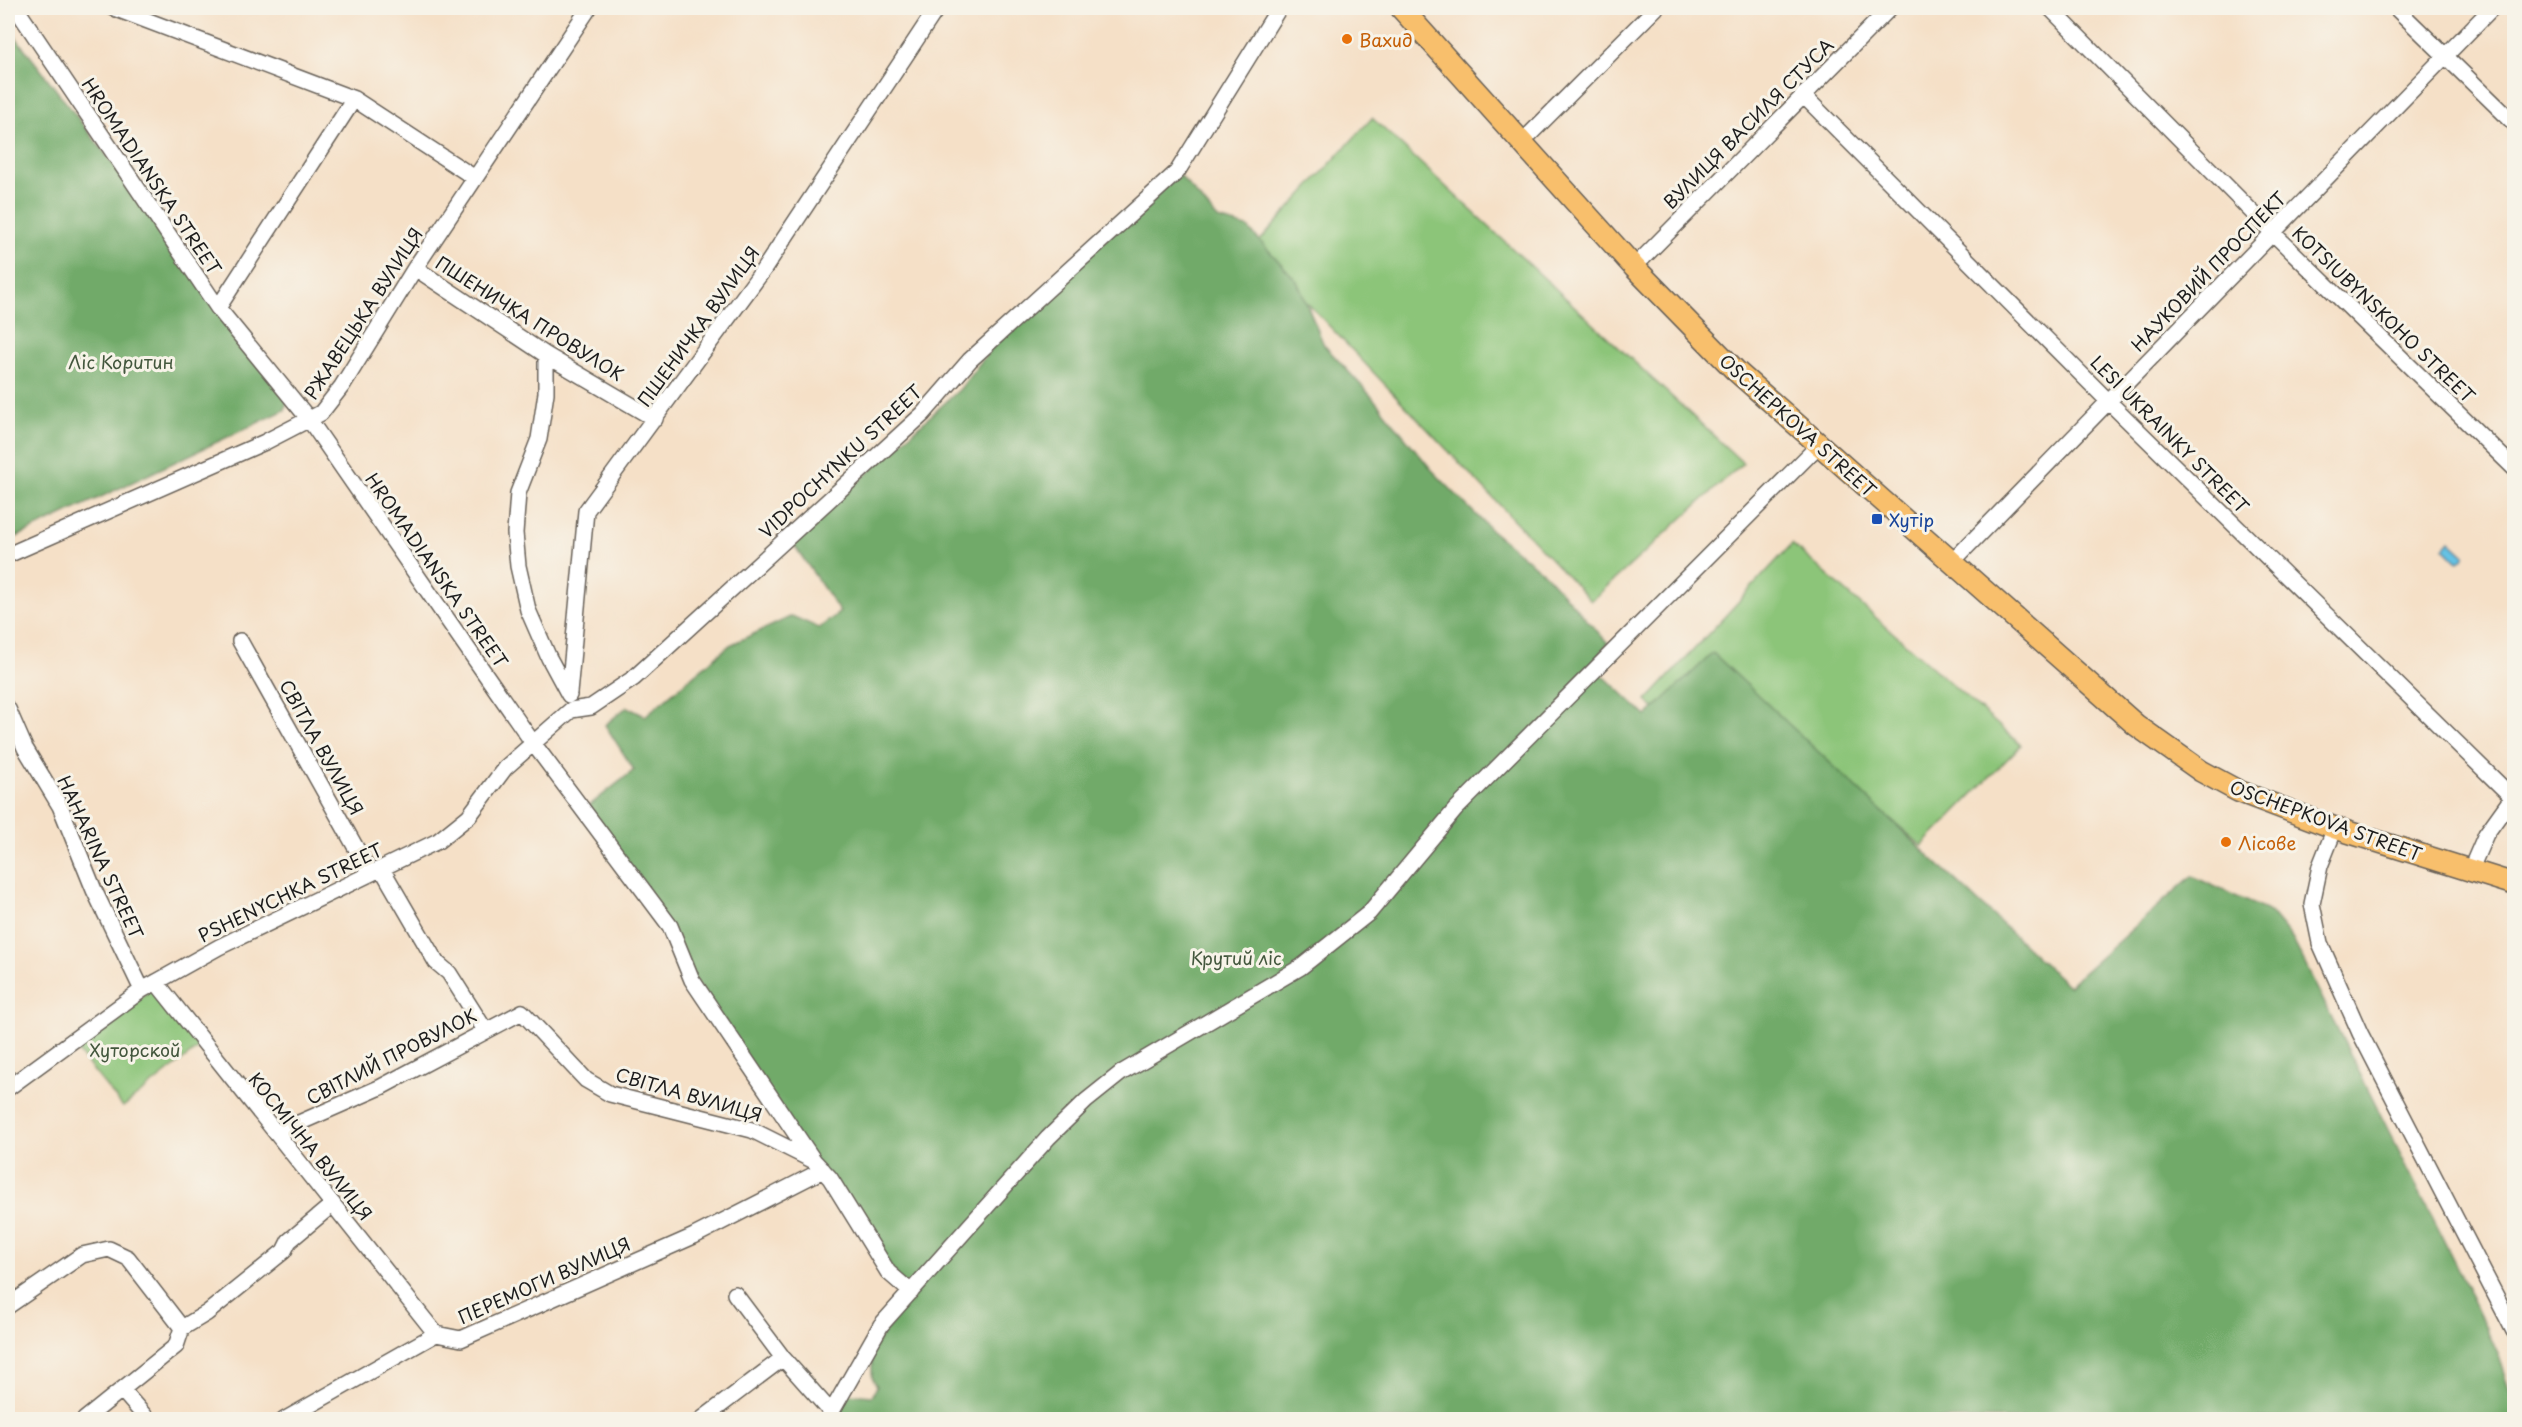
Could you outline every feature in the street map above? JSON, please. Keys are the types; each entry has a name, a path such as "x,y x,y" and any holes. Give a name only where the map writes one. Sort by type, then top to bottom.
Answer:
{"highway":[{"name":"OSCHEPKOVA STREET","path":"1401,8 1634,267 1735,370 2136,725 2200,771 2238,791 2335,828 2514,884"}],"street":[{"name":"HROMADIANSKA STREET","path":"16,8 218,308 308,418 533,743 670,927 692,980 819,1166"},
{"path":"114,8 354,99 475,178"},
{"name":"РЖАВЕЦЬКА ВУЛИЦЯ","path":"8,555 265,442 321,413 342,386 415,268 589,8"},
{"name":"ПШЕНИЧКА ВУЛИЦЯ","path":"569,693 586,511 764,269 937,8"},
{"name":"VIDPOCHYNKU STREET","path":"571,710 591,707 634,678 923,414 970,360 1177,172 1279,8"},
{"path":"1521,143 1656,8"},
{"name":"ВУЛИЦЯ ВАСИЛЯ СТУСА","path":"1634,267 1890,8"},
{"name":"KOTSIUBYNSKOHO STREET","path":"2050,8 2272,232 2514,468"},
{"path":"2396,8 2514,123"},
{"name":"НАУКОВИЙ ПРОСПЕКТ","path":"1952,562 2492,8"},
{"name":"LESI UKRAINKY STREET","path":"1803,95 2108,401 2513,796"},
{"path":"218,308 354,99"},
{"name":"ПШЕНИЧКА ПРОВУЛОК","path":"415,268 546,355 655,418"},
{"path":"546,355 546,393 539,439 518,493 515,533 518,566 528,610 549,658 569,693 571,710"},
{"path":"735,1294 829,1416 881,1325 1048,1138 1086,1101 1121,1073 1301,967 1369,913 1455,810 1819,445"},
{"name":"СВІТЛА ВУЛИЦЯ","path":"240,640 376,871 436,962 449,973 485,1030"},
{"name":"HAHARINA STREET","path":"8,709 25,748 60,806 94,890 142,990"},
{"name":"PSHENYCHKA STREET","path":"8,1088 142,990 219,947 438,841 469,816 505,768 571,710"},
{"path":"2470,870 2486,834 2513,796"},
{"path":"2335,828 2320,866 2312,904 2320,944 2360,1033 2514,1331"},
{"name":"КОСМІЧНА ВУЛИЦЯ","path":"156,982 435,1334"},
{"name":"СВІТЛА ВУЛИЦЯ","path":"522,1012 586,1080 609,1094 752,1130 819,1166 830,1178 888,1272 911,1292"},
{"name":"СВІТЛИЙ ПРОВУЛОК","path":"276,1133 381,1087 522,1012"},
{"name":"ПЕРЕМОГИ ВУЛИЦЯ","path":"435,1334 461,1339 694,1236 819,1166"},
{"path":"84,1419 176,1346 182,1328 207,1313 284,1251 289,1241 333,1204"},
{"path":"8,1306 82,1255 109,1249 128,1258 182,1328"},
{"path":"284,1419 435,1334"},
{"path":"701,1419 783,1358"},
{"path":"122,1390 148,1419"}],"green space":[{"name":"Ліс Коритин","path":"8,27 289,393 285,410 8,541"},
{"path":"1372,118 1743,463 1591,601 1254,247"},
{"name":"Крутий ліс","path":"1177,172 1218,219 1247,227 1297,281 1324,345 1373,398 1432,470 1491,530 1545,574 1608,643 1592,665 1646,716 1713,653 2068,986 2192,876 2270,912 2293,940 2453,1259 2498,1353 2514,1401 2514,1419 825,1419 839,1393 872,1396 877,1386 872,1377 872,1350 910,1294 806,1151 585,809 634,770 605,725 627,707 645,716 730,645 792,616 819,628 840,612 792,542 960,389 1006,329"},
{"path":"1792,544 2021,745 1922,846 1819,757 1750,791 1646,701"},
{"name":"Хуторской","path":"155,986 202,1045 123,1107 75,1048"}],"water":[{"path":"2450,541 2465,555 2458,562 2444,548"}],"place":[{"name":"Вахид","path":"1347,39"},
{"name":"Хутір","path":"1877,519"},
{"name":"Лісове","path":"2226,842"}]}
